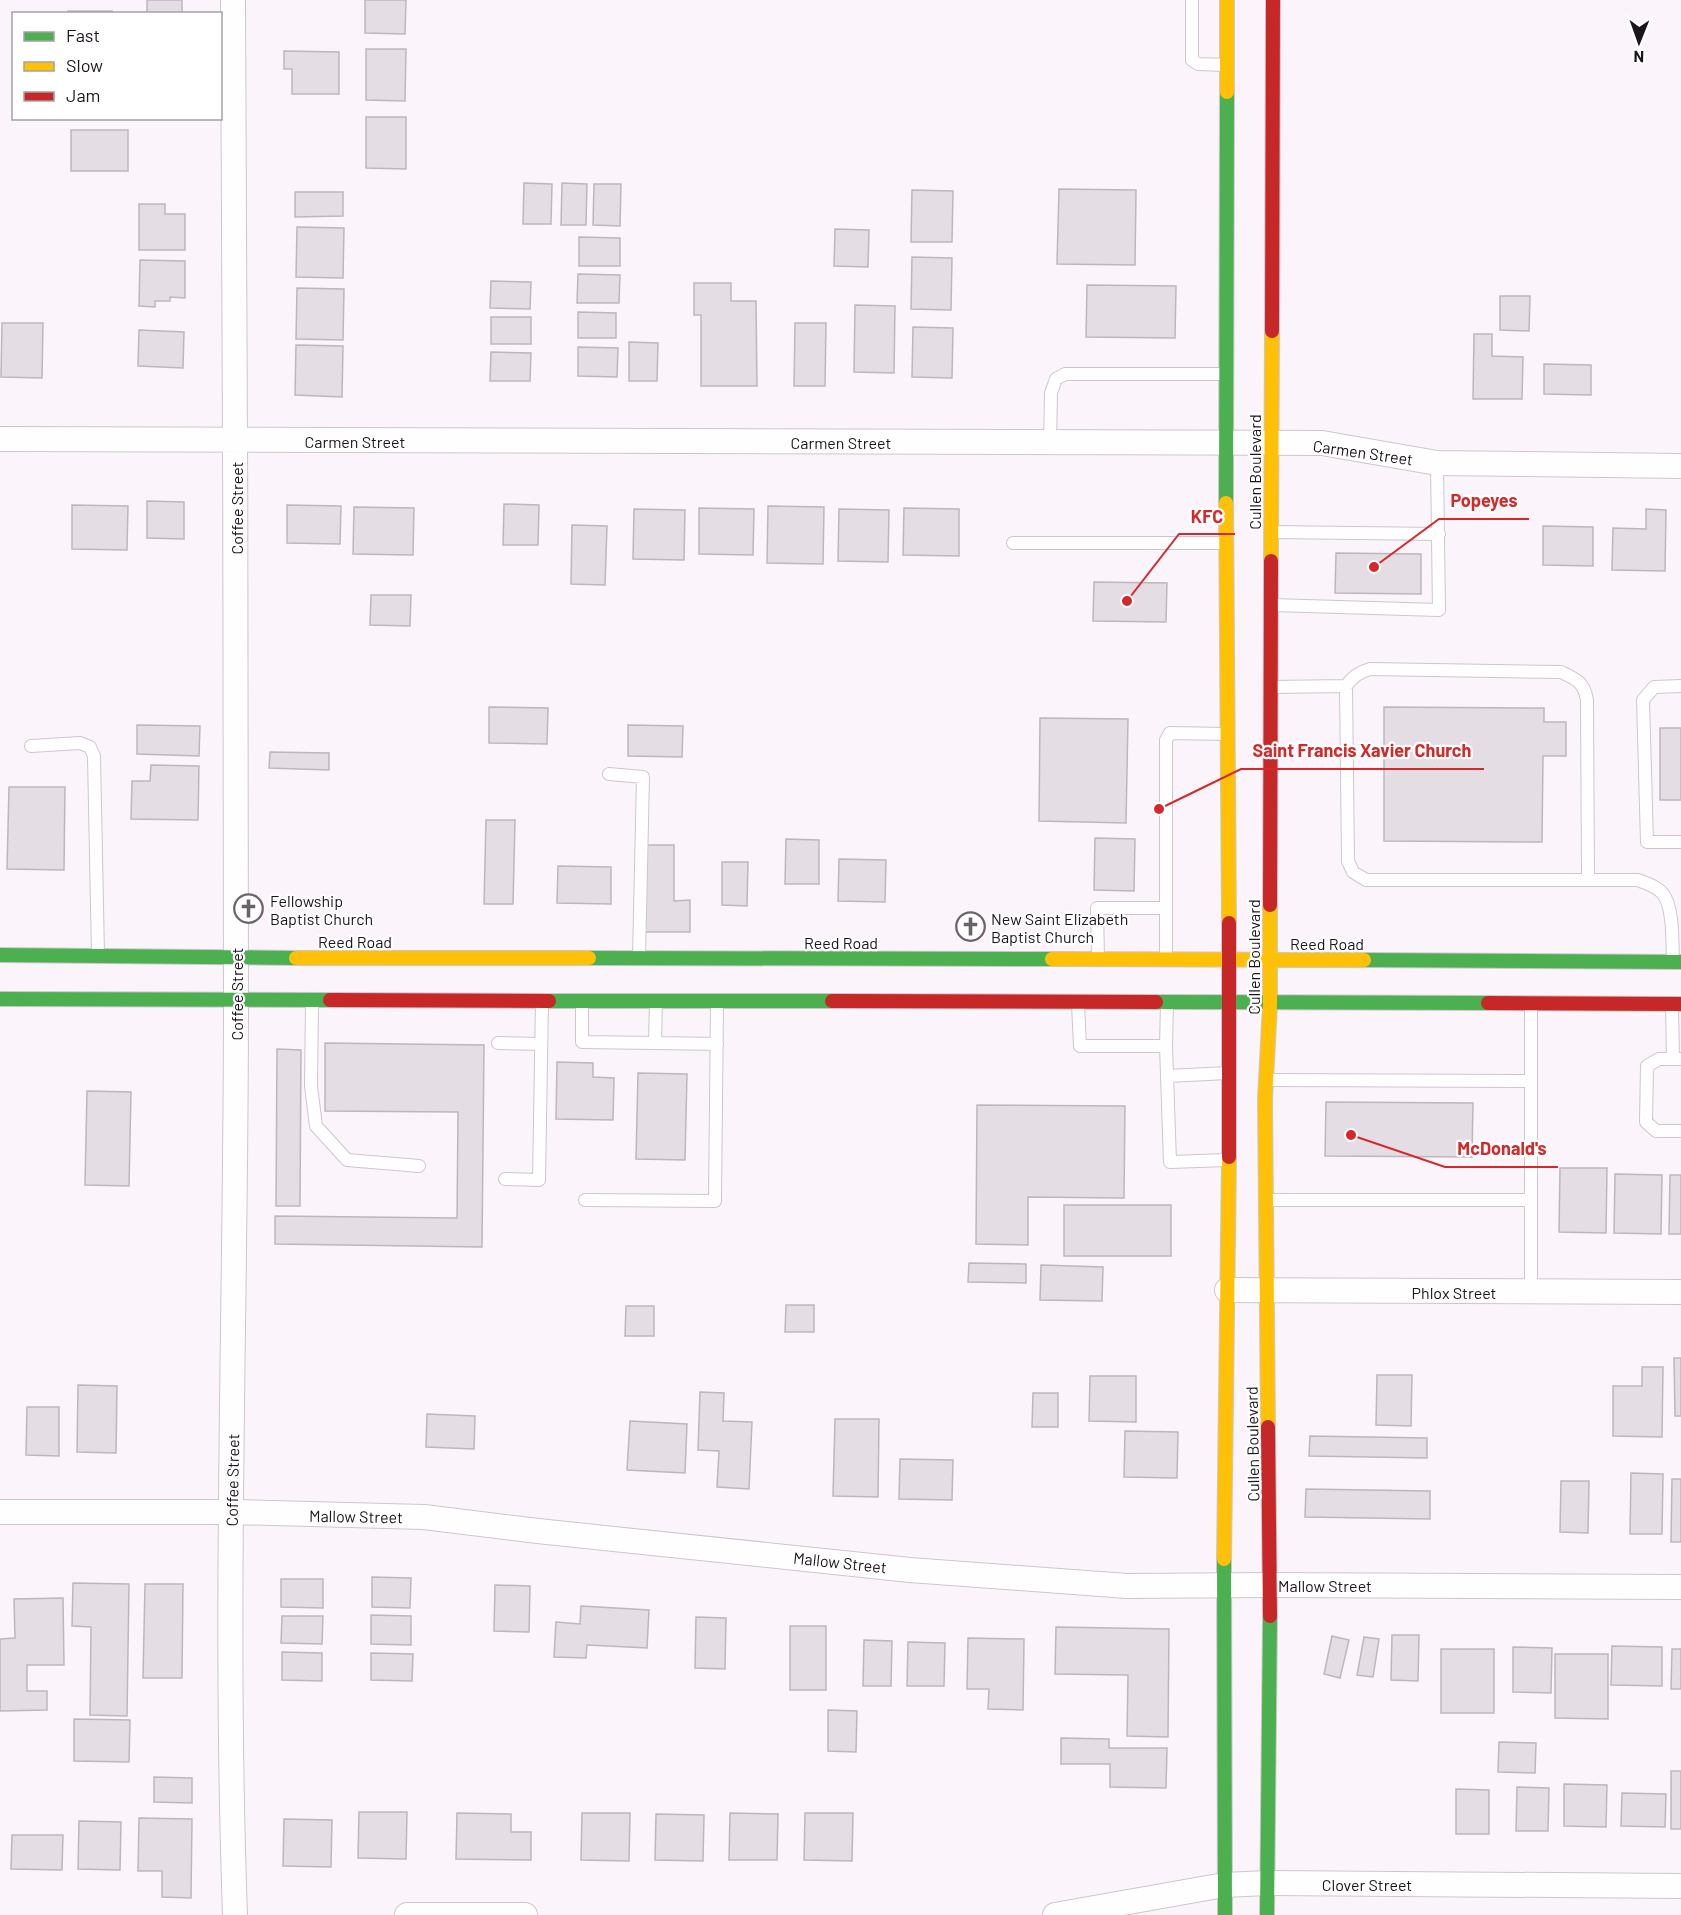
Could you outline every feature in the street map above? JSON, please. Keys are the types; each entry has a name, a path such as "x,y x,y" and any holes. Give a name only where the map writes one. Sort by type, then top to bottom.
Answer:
{"main road":[{"name":"Cullen Boulevard","path":"1224,1915 1224,1586 1230,1073 1226,543 1227,0"},
{"name":"Cullen Boulevard","path":"1267,1915 1270,1585 1266,1080 1270,1004 1273,0"},
{"name":"Reed Road","path":"0,955 236,958 639,958 827,964 1229,959 1676,965"},
{"path":"0,999 717,1001 826,995 1230,1004 1531,1004 1675,1001"}],"street":[{"name":"Coffee Street","path":"233,0 236,1001 229,1711 234,1915"},
{"name":"Carmen Street","path":"0,439 1050,444 1322,443 1437,463 1681,466"},
{"name":"Phlox Street","path":"1227,1290 1681,1292"},
{"name":"Mallow Street","path":"0,1512 232,1512 424,1517 910,1570 1127,1586 1681,1587"},
{"name":"Clover Street","path":"1055,1915 1113,1910 1224,1885 1267,1883 1681,1886"},
{"path":"407,1915 525,1915"}],"lane":[{"path":"1192,0 1192,60 1198,64 1227,65"},
{"path":"1050,444 1051,393 1056,379 1065,374 1226,374"},
{"path":"1270,605 1439,610 1437,463"},
{"path":"1271,532 1439,534"},
{"path":"1013,543 1226,543"},
{"path":"1270,687 1346,686 1360,672 1370,669 1561,672 1576,679 1585,690 1587,700 1588,879"},
{"path":"1346,686 1348,861 1353,872 1366,880 1638,880 1655,886 1664,894 1671,921 1676,965"},
{"path":"1681,686 1654,687 1643,700 1647,842 1681,842"},
{"path":"1166,959 1166,740 1170,733 1228,734"},
{"path":"31,746 80,744 90,747 94,756 98,956"},
{"path":"609,774 643,777 639,958"},
{"path":"1098,959 1097,908 1166,908"},
{"path":"582,1000 582,1042 717,1044"},
{"path":"655,1043 656,1000"},
{"path":"312,1001 311,1086 316,1126 347,1160 419,1166"},
{"path":"505,1179 539,1180 542,1001"},
{"path":"585,1200 715,1201 717,1001"},
{"path":"1675,1001 1677,1059 1659,1059 1647,1066 1646,1122 1656,1131 1681,1131"},
{"path":"1078,1002 1080,1046 1166,1046"},
{"path":"1167,1003 1166,1046 1170,1162 1228,1160"},
{"path":"1531,1004 1531,1292"},
{"path":"498,1043 541,1044"},
{"path":"1167,1076 1230,1073"},
{"path":"1266,1080 1531,1081"},
{"path":"1266,1200 1531,1200"}],"building":[{"path":"147,0 182,0 182,12 147,12"},
{"path":"365,0 406,0 405,34 365,33"},
{"path":"68,11 112,11 112,12"},
{"path":"366,49 406,49 405,101 366,100"},
{"path":"284,51 339,52 339,94 292,94 292,69 284,69"},
{"path":"366,117 406,117 406,169 366,168"},
{"path":"71,130 128,130 128,171 71,171"},
{"path":"524,183 552,184 551,224 523,224"},
{"path":"562,183 587,184 586,225 561,225"},
{"path":"594,184 621,184 620,226 593,225"},
{"path":"1059,189 1136,190 1135,265 1057,264"},
{"path":"912,190 953,191 952,242 911,242"},
{"path":"295,192 343,192 343,216 295,217"},
{"path":"139,204 165,204 165,214 185,214 185,250 139,250"},
{"path":"297,227 344,228 343,278 296,277"},
{"path":"835,229 869,230 868,267 834,266"},
{"path":"579,237 620,238 620,266 579,266"},
{"path":"912,257 952,258 951,310 911,309"},
{"path":"140,260 185,261 185,298 170,297 170,301 155,301 155,307 139,306"},
{"path":"578,274 620,275 619,303 577,303"},
{"path":"491,281 531,282 530,309 490,308"},
{"path":"694,283 731,283 731,301 756,301 757,386 701,386 701,315 694,315"},
{"path":"1087,285 1176,286 1175,338 1086,337"},
{"path":"297,288 344,289 343,340 296,339"},
{"path":"1500,296 1530,296 1529,331 1500,330"},
{"path":"855,305 895,306 894,373 854,372"},
{"path":"578,312 616,313 616,338 578,338"},
{"path":"491,317 531,317 531,344 491,344"},
{"path":"2,323 43,323 42,378 1,377"},
{"path":"795,323 826,323 825,386 794,386"},
{"path":"913,327 953,328 952,378 912,377"},
{"path":"139,330 184,332 183,368 138,366"},
{"path":"1474,334 1492,334 1492,356 1523,357 1522,399 1473,399"},
{"path":"629,342 658,343 657,381 629,381"},
{"path":"296,345 343,346 342,397 295,395"},
{"path":"578,347 618,348 617,377 578,376"},
{"path":"491,352 531,353 530,381 490,381"},
{"path":"1544,364 1591,365 1591,395 1544,394"},
{"path":"147,501 184,502 184,539 147,538"},
{"path":"504,504 539,505 538,545 503,545"},
{"path":"72,505 128,506 127,550 72,549"},
{"path":"287,505 341,506 340,544 287,543"},
{"path":"768,506 824,507 823,564 767,563"},
{"path":"354,507 414,508 413,555 353,554"},
{"path":"699,508 754,509 753,555 699,554"},
{"path":"904,508 959,509 959,556 903,555"},
{"path":"634,509 685,510 684,560 633,559"},
{"path":"839,509 889,510 888,562 838,561"},
{"path":"1646,509 1666,510 1665,571 1612,570 1613,528 1646,529"},
{"path":"572,525 607,526 605,585 571,584"},
{"path":"1543,526 1593,527 1593,566 1543,565"},
{"path":"1336,553 1421,554 1421,594 1335,593"},
{"path":"1094,582 1167,583 1166,622 1093,621"},
{"path":"371,595 411,595 410,626 370,625"},
{"path":"489,707 548,708 547,744 489,743"},
{"path":"1384,707 1544,708 1544,722 1566,722 1566,756 1543,756 1542,842 1384,841"},
{"path":"1040,718 1128,719 1126,823 1039,821"},
{"path":"137,725 200,726 199,756 137,754"},
{"path":"628,725 683,726 682,757 628,756"},
{"path":"1660,728 1681,728 1681,800 1660,800"},
{"path":"270,752 329,753 329,770 269,768"},
{"path":"151,765 199,766 198,820 131,819 132,781 150,781"},
{"path":"9,787 65,787 64,870 7,869"},
{"path":"486,820 515,820 513,904 484,904"},
{"path":"1095,838 1135,839 1134,891 1094,890"},
{"path":"786,839 819,840 819,884 785,884"},
{"path":"643,845 674,845 674,901 690,900 690,932 643,932"},
{"path":"839,859 886,860 885,902 838,901"},
{"path":"722,862 748,862 747,906 722,905"},
{"path":"558,866 611,867 611,904 557,903"},
{"path":"325,1043 484,1045 482,1247 275,1244 275,1216 457,1218 458,1112 325,1111"},
{"path":"277,1049 301,1050 300,1206 276,1206"},
{"path":"557,1062 593,1063 593,1077 614,1078 613,1120 556,1119"},
{"path":"638,1073 687,1074 685,1160 636,1159"},
{"path":"87,1091 131,1092 129,1186 85,1185"},
{"path":"1326,1102 1473,1103 1472,1157 1325,1156"},
{"path":"977,1105 1125,1106 1124,1198 1028,1197 1028,1245 976,1244"},
{"path":"1560,1168 1607,1168 1606,1233 1559,1232"},
{"path":"1615,1174 1662,1175 1661,1234 1614,1233"},
{"path":"1670,1175 1681,1175 1681,1234 1669,1234"},
{"path":"1064,1205 1171,1205 1171,1256 1064,1256"},
{"path":"969,1263 1026,1264 1026,1283 968,1282"},
{"path":"1041,1265 1103,1267 1102,1301 1040,1300"},
{"path":"786,1305 814,1305 814,1332 785,1332"},
{"path":"626,1306 654,1306 654,1336 625,1336"},
{"path":"1674,1358 1681,1358 1681,1416 1675,1416"},
{"path":"1642,1367 1663,1367 1662,1437 1613,1436 1613,1386 1642,1386"},
{"path":"1377,1375 1412,1375 1411,1426 1376,1425"},
{"path":"1090,1376 1136,1376 1136,1422 1089,1421"},
{"path":"78,1385 117,1386 116,1453 77,1452"},
{"path":"700,1392 724,1393 723,1421 752,1422 749,1489 717,1487 719,1451 698,1450"},
{"path":"1033,1393 1058,1393 1058,1427 1032,1427"},
{"path":"27,1407 59,1407 59,1456 26,1455"},
{"path":"427,1414 475,1416 474,1449 426,1447"},
{"path":"835,1419 879,1419 878,1497 833,1496"},
{"path":"630,1421 687,1424 685,1473 627,1470"},
{"path":"1125,1431 1178,1432 1177,1478 1124,1477"},
{"path":"1310,1436 1427,1438 1427,1458 1309,1456"},
{"path":"900,1459 953,1460 952,1500 899,1499"},
{"path":"1631,1473 1663,1474 1662,1534 1630,1534"},
{"path":"1672,1479 1681,1479 1681,1542 1671,1542"},
{"path":"1561,1481 1589,1481 1588,1533 1560,1532"},
{"path":"1306,1489 1430,1491 1430,1519 1305,1517"},
{"path":"372,1577 411,1578 410,1608 372,1607"},
{"path":"281,1579 323,1579 323,1608 281,1607"},
{"path":"73,1583 129,1584 127,1716 90,1715 91,1627 72,1626"},
{"path":"145,1584 183,1584 182,1678 143,1678"},
{"path":"495,1585 530,1586 529,1632 494,1631"},
{"path":"63,1598 64,1665 27,1665 27,1691 47,1691 47,1710 0,1711 0,1639 15,1638 14,1599"},
{"path":"581,1606 649,1610 647,1648 587,1645 586,1658 554,1657 556,1622 580,1624"},
{"path":"371,1615 411,1616 411,1645 371,1644"},
{"path":"282,1616 323,1616 322,1644 281,1643"},
{"path":"696,1617 726,1618 725,1669 695,1668"},
{"path":"790,1626 826,1626 826,1690 790,1690"},
{"path":"1056,1627 1169,1629 1168,1737 1127,1736 1128,1675 1055,1674"},
{"path":"1392,1635 1419,1635 1418,1681 1391,1680"},
{"path":"1332,1636 1349,1640 1340,1678 1324,1674"},
{"path":"1364,1637 1379,1639 1373,1677 1357,1675"},
{"path":"968,1638 1024,1639 1023,1710 988,1709 989,1689 967,1689"},
{"path":"864,1640 892,1641 891,1686 863,1686"},
{"path":"908,1642 945,1643 944,1686 907,1686"},
{"path":"1612,1646 1662,1647 1662,1686 1611,1685"},
{"path":"1513,1647 1552,1648 1551,1693 1513,1692"},
{"path":"1441,1649 1494,1649 1494,1713 1441,1713"},
{"path":"1672,1649 1681,1649 1681,1689 1671,1689"},
{"path":"282,1652 322,1653 322,1681 282,1680"},
{"path":"371,1653 413,1654 412,1681 371,1680"},
{"path":"1555,1654 1608,1654 1608,1719 1555,1718"},
{"path":"828,1710 857,1711 856,1752 828,1751"},
{"path":"74,1719 130,1720 129,1762 74,1761"},
{"path":"1061,1738 1109,1739 1109,1748 1167,1748 1166,1788 1110,1787 1110,1764 1061,1764"},
{"path":"1499,1742 1536,1743 1535,1773 1498,1772"},
{"path":"1671,1771 1681,1771 1681,1829 1671,1829"},
{"path":"154,1777 192,1778 192,1803 154,1802"},
{"path":"1564,1784 1607,1785 1606,1827 1564,1826"},
{"path":"1517,1787 1549,1788 1548,1831 1516,1831"},
{"path":"1456,1789 1489,1790 1489,1834 1456,1834"},
{"path":"1622,1793 1666,1794 1665,1827 1621,1826"},
{"path":"359,1812 407,1812 406,1859 358,1858"},
{"path":"457,1813 511,1814 511,1832 531,1832 531,1860 456,1859"},
{"path":"582,1813 630,1813 629,1861 581,1860"},
{"path":"730,1813 778,1814 777,1860 729,1860"},
{"path":"805,1813 853,1813 852,1861 804,1860"},
{"path":"656,1814 704,1815 703,1861 655,1860"},
{"path":"139,1818 192,1819 191,1898 162,1897 162,1871 138,1871"},
{"path":"284,1819 332,1820 331,1867 283,1866"},
{"path":"79,1821 121,1822 120,1870 78,1869"},
{"path":"12,1835 63,1835 62,1870 11,1869"}],"traffic: fast":[{"path":"1226,503 1227,92"},
{"path":"0,955 296,958"},
{"path":"589,958 1052,959"},
{"path":"1364,960 1681,962"},
{"path":"0,999 330,1000"},
{"path":"549,1001 832,1001"},
{"path":"1156,1002 1488,1003"},
{"path":"1224,1559 1225,1915"},
{"path":"1267,1915 1270,1616"}],"traffic: slow":[{"path":"1227,0 1227,92"},
{"path":"1271,561 1272,331"},
{"path":"1226,503 1229,923"},
{"path":"1268,1427 1265,1099 1270,1004 1270,905"},
{"path":"296,958 589,958"},
{"path":"1052,959 1364,960"},
{"path":"1224,1559 1229,1157"}],"traffic: jam":[{"path":"1272,331 1273,0"},
{"path":"1270,905 1271,561"},
{"path":"1229,923 1229,1157"},
{"path":"330,1000 549,1001"},
{"path":"832,1001 1156,1002"},
{"path":"1488,1003 1681,1004"},
{"path":"1268,1427 1270,1616"}],"place":[{"name":"Popeyes","path":"1374,567"},
{"name":"KFC","path":"1127,601"},
{"name":"Saint Francis Xavier Church","path":"1159,809"},
{"name":"Fellowship Baptist Church","path":"249,909"},
{"name":"New Saint Elizabeth Baptist Church","path":"970,927"},
{"name":"McDonald's","path":"1351,1135"}]}
